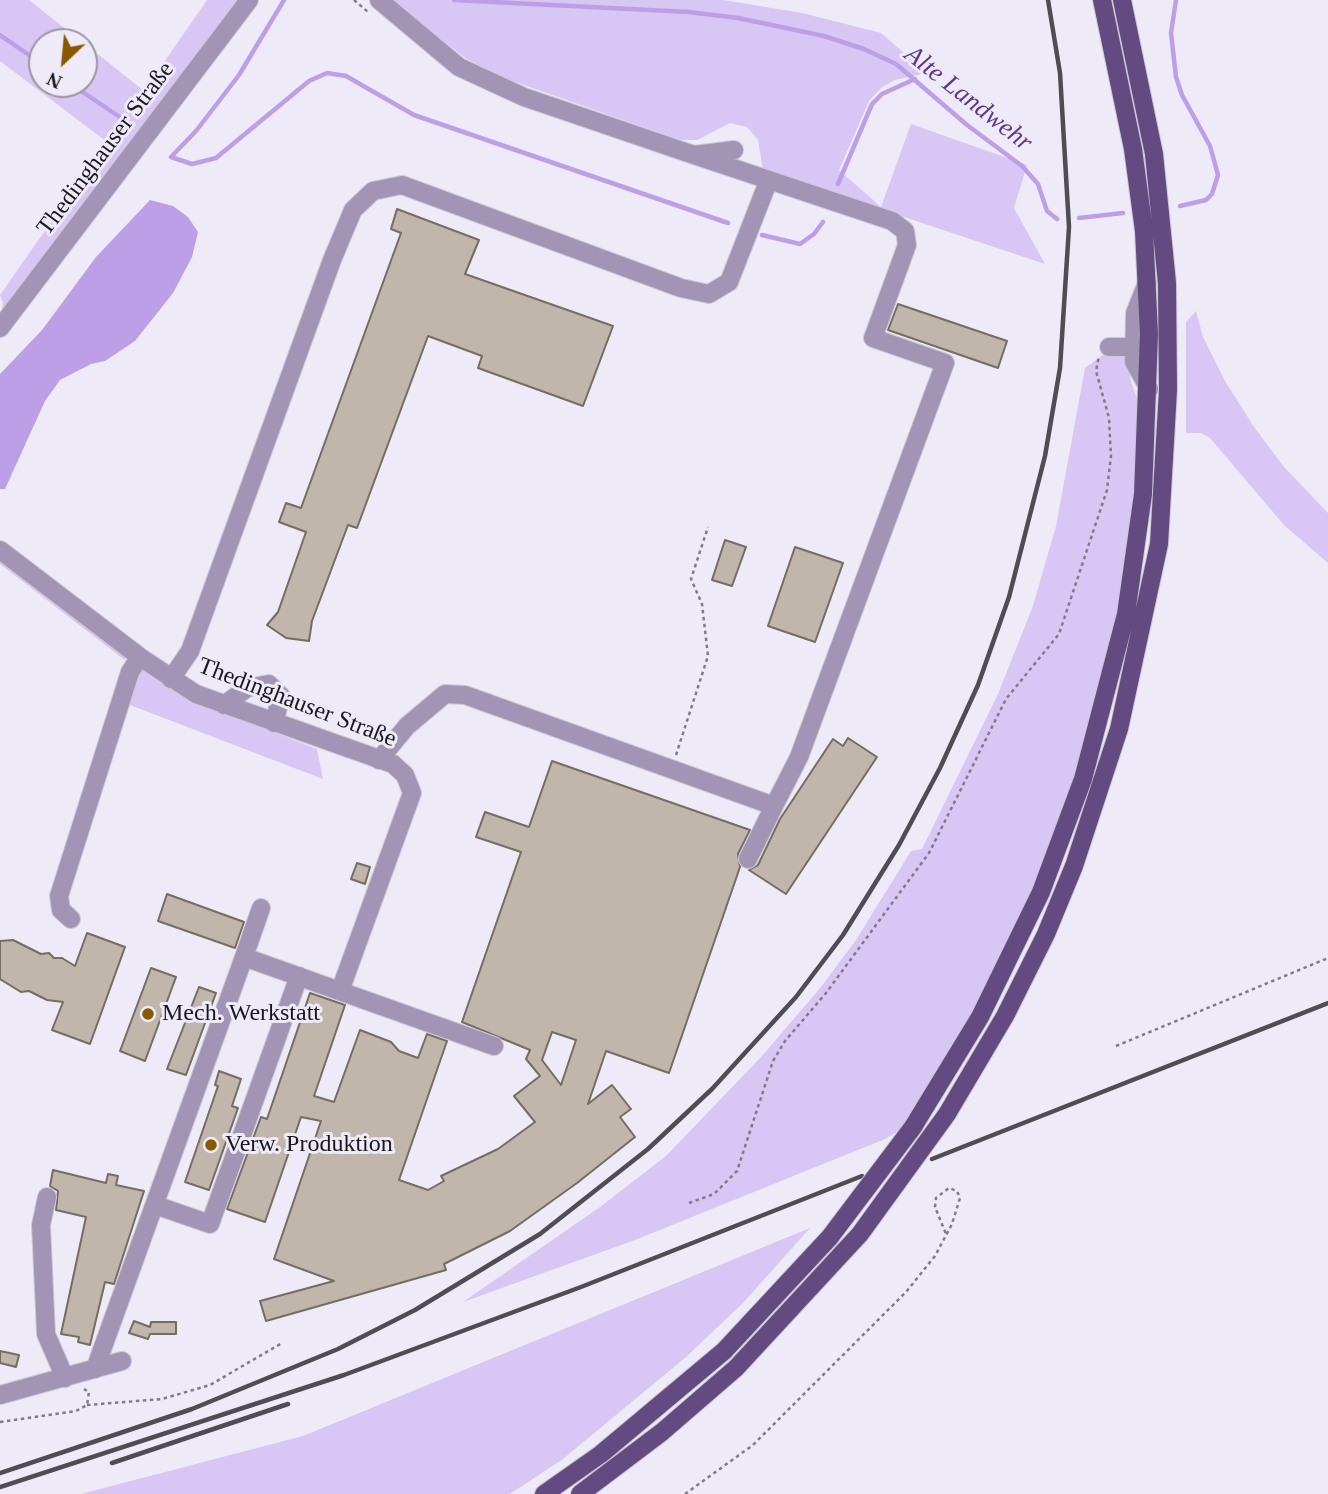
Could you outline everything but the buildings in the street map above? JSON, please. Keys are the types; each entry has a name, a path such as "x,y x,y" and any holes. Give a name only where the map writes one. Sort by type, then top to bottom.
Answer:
{"main road":[{"path":"544,1494 601,1454 724,1351 830,1237 913,1127 981,1017 1023,934 1083,779 1126,614 1143,494 1149,390 1147,283 1133,149 1102,0"},
{"path":"580,1494 662,1432 736,1368 860,1234 947,1114 1015,995 1074,866 1119,729 1158,544 1168,390 1167,283 1154,154 1122,0"}],"street":[{"name":"Thedinghauser Straße","path":"0,328 249,0"},
{"path":"379,0 459,67 524,97 892,221 905,231 907,245 873,338 945,363 799,757 748,859"},
{"path":"694,155 734,150"},
{"path":"171,679 190,651 332,260 354,210 373,191 402,185 681,288 709,294 729,282 768,181"},
{"path":"1147,283 1136,313 1135,362 1149,390"},
{"path":"1110,347 1135,347"},
{"name":"Thedinghauser Straße","path":"0,550 140,657 196,694 393,764 405,775 412,793 340,991"},
{"path":"71,919 61,910 59,896 130,672 140,657"},
{"path":"224,705 247,688 269,684 281,696 274,723"},
{"path":"379,760 407,726 445,694 465,695 775,806"},
{"path":"95,1369 261,908"},
{"path":"244,957 495,1046"},
{"path":"155,1205 210,1224 299,976"},
{"path":"47,1197 41,1225 46,1334 65,1378"},
{"path":"0,1395 122,1361"}],"path":[{"path":"690,1203 714,1194 737,1171 773,1061 785,1041 826,993 929,853 1006,699 1059,634 1095,535 1107,490 1111,456 1109,418 1096,371 1098,357 1110,347"},
{"path":"672,768 708,656 702,604 691,579 708,527"},
{"path":"1116,1046 1328,958"},
{"path":"685,1494 752,1445 906,1292 935,1256 946,1234 960,1198 957,1191 949,1188 941,1191 935,1207 946,1234"},
{"path":"0,1422 76,1411 88,1405 162,1399 210,1385 282,1343"},
{"path":"65,1378 89,1392 88,1405"}],"shaded area":[{"path":"0,0 29,0 64,28 28,28 28,82 0,61"},
{"path":"207,0 243,0 0,317 3,303 0,295 107,142 49,98 98,98 98,54 144,91"},
{"path":"391,0 723,0 802,13 881,33 927,73 895,80 882,87 869,101 839,170 881,207 911,124 1027,165 1014,208 1045,264 763,170 758,140 747,127 730,123 697,140 680,140 507,79 468,60"},
{"path":"150,200 173,206 188,217 198,232 192,257 173,293 135,341 105,361 91,364 60,380 45,401 5,489 0,489 0,374 42,330 96,257"},
{"path":"1196,311 1203,337 1225,381 1254,427 1284,467 1328,513 1328,563 1284,525 1210,438 1201,433 1186,433 1186,322"},
{"path":"1124,353 1129,358 1130,378 1138,402 1142,450 1117,629 1093,723 1049,853 1020,920 980,1001 899,1131 635,1240 463,1302 600,1207 666,1156 762,1056 821,987 856,940 911,851 922,849 998,694 1033,606 1056,526 1085,368 1104,354"},
{"path":"0,557 121,650 126,661 0,564"},
{"path":"143,668 224,713 317,749 323,779 130,705 63,898 131,678"},
{"path":"810,1228 743,1303 686,1357 563,1459 510,1494 81,1494 303,1436"}],"waterway":[{"path":"284,0 239,75 196,131 171,157 192,164 216,158 309,81 327,73 346,76 414,115 728,223"},
{"name":"Alte Landwehr","path":"454,0 688,12 738,18 824,36 864,49 896,64 967,125 1022,166 1038,184 1047,211 1057,219"},
{"name":"Alte Landwehr","path":"1176,0 1171,33 1176,77 1182,95 1210,146 1218,175 1212,194 1206,200 1180,206"},
{"name":"Alte Landwehr","path":"0,35 28,54"},
{"path":"838,184 872,104 882,94 915,79"},
{"name":"Alte Landwehr","path":"92,98 121,118"},
{"name":"Alte Landwehr","path":"1079,218 1123,213"},
{"path":"762,235 800,244 814,234 823,222"}],"railway":[{"path":"0,1473 192,1409 338,1349 415,1310 540,1234 648,1149 712,1089 796,997 843,935 899,845 940,768 978,685 1009,597 1045,456 1060,368 1069,227 1060,73 1048,0"},
{"path":"932,1159 1328,1003"},
{"path":"0,1487 344,1375 581,1287 862,1176"},
{"path":"112,1463 288,1404"}],"place":[{"name":"Mech. Werkstatt","path":"148,1014"},
{"name":"Verw. Produktion","path":"211,1145"}]}
